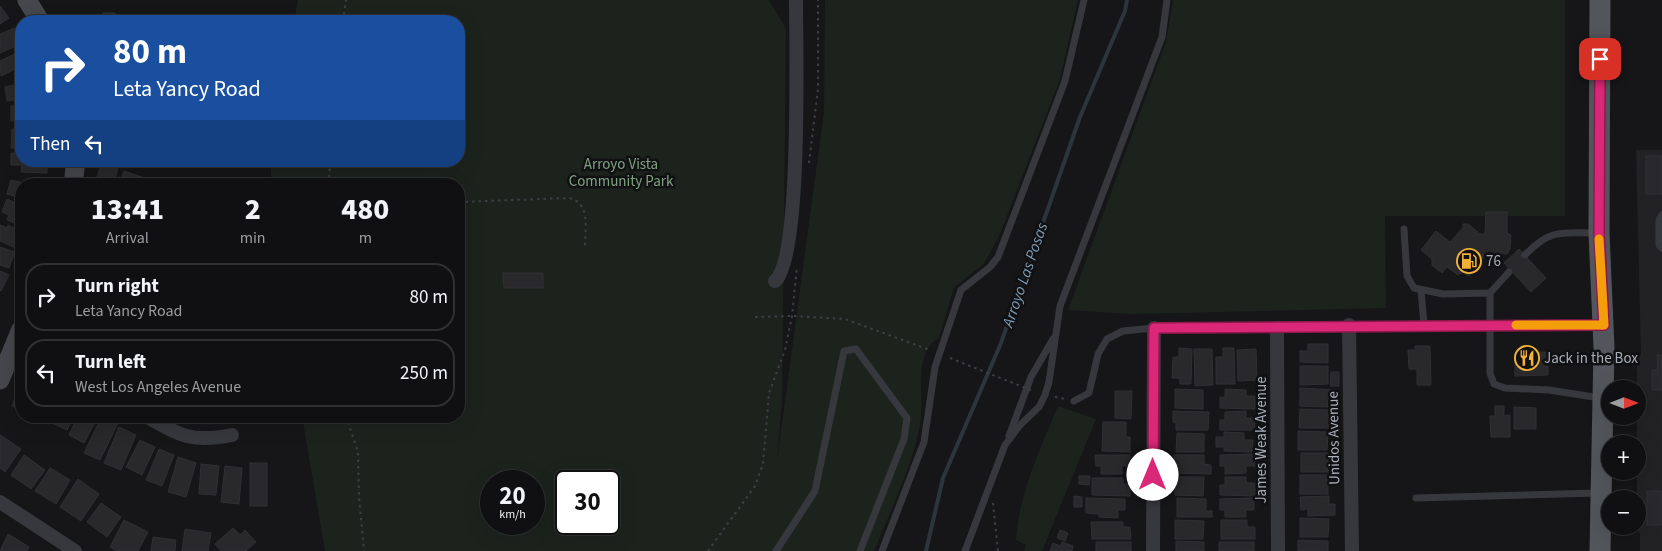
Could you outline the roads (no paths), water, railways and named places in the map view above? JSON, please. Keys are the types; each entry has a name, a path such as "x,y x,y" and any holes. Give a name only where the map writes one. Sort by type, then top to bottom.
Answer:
{"main road":[{"path":"1600,0 1599,233 1604,325 1603,380"},
{"path":"1601,490 1602,425"},
{"path":"1600,551 1601,493"}],"street":[{"path":"27,0 36,15"},
{"path":"775,281 781,276 786,261 793,191 796,0"},
{"name":"Unidos Avenue","path":"1350,325 1352,551"},
{"path":"1153,551 1154,328"},
{"name":"James Weak Avenue","path":"1277,328 1278,551"},
{"path":"0,380 15,348"},
{"path":"161,423 195,439 210,440 232,435"},
{"path":"0,502 76,551"}],"lane":[{"path":"882,551 924,442 929,402 939,353 961,290 990,267 998,257 1065,81 1084,0"},
{"path":"1005,445 1020,424 1038,407 1045,395 1049,382 1060,306 1162,37 1167,0"},
{"path":"1662,215 1659,220 1659,245 1662,248"},
{"path":"1404,229 1407,276 1414,288 1443,294 1490,293"},
{"path":"1525,255 1551,233 1599,233"},
{"path":"1509,272 1490,293 1490,373 1494,384 1505,388 1549,390 1601,398"},
{"path":"1422,290 1424,325"},
{"path":"1074,401 1089,393 1098,354 1107,339 1123,331 1154,328 1277,328 1350,325 1604,325"},
{"path":"965,551 1031,377 1056,334"},
{"path":"776,551 815,491 844,351 856,349 907,418 904,439 860,551"},
{"path":"1416,498 1601,493"}],"waterway":[{"name":"Arroyo Las Posas","path":"926,551 943,478 1001,343 1080,117 1125,11 1127,0"}],"place":[{"name":"76","path":"1469,261"},
{"name":"Jack in the Box","path":"1527,358"}],"park label":[{"name":"Arroyo Vista Community Park","path":"621,172"}]}
